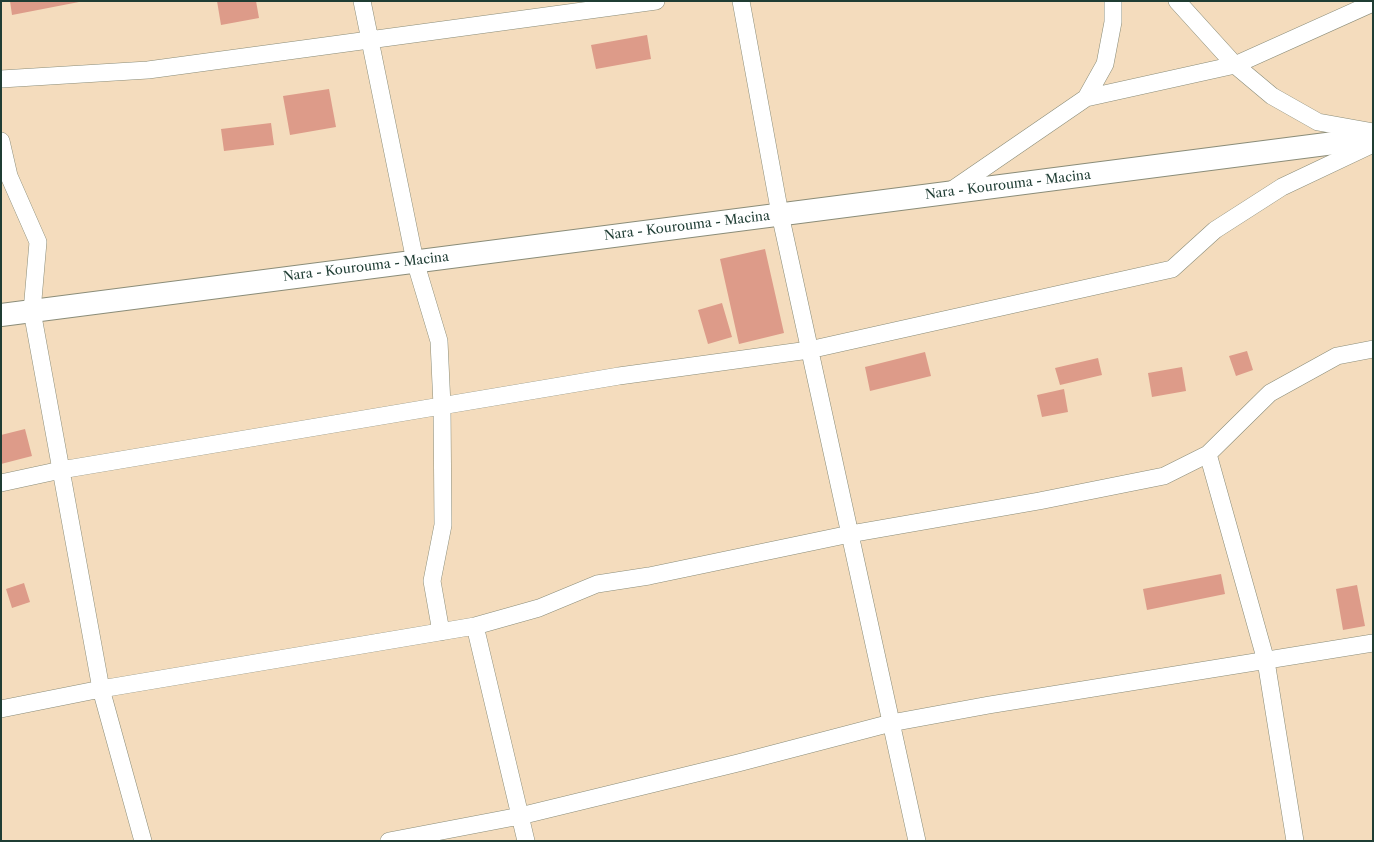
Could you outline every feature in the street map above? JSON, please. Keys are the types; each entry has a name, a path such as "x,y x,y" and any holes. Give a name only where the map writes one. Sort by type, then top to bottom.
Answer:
{"main road":[{"name":"Nara - Kourouma - Macina","path":"1,315 1373,138"}],"street":[{"path":"362,1 415,261 439,341 442,406 443,525 432,581 441,632"},
{"path":"1,79 148,70 656,1"},
{"path":"741,1 780,214 917,841"},
{"path":"1086,98 1105,64 1113,22 1113,1"},
{"path":"1177,1 1235,65 1272,96 1318,122 1373,132"},
{"path":"948,193 1086,98 1235,65 1373,3"},
{"path":"1,141 9,176 38,242 32,311 101,689 143,841"},
{"path":"1,483 61,470 619,376 809,350 1172,269 1215,230 1282,187 1373,144"},
{"path":"1,709 101,689 475,626 539,608 597,584 657,574 850,534 1039,501 1164,476 1208,454 1270,393 1337,356 1373,349"},
{"path":"1208,454 1266,661 1295,841"},
{"path":"475,626 526,841"},
{"path":"389,841 520,816 738,763 891,723 988,705 1373,643"}],"building":[{"path":"10,1 79,1 79,2 12,15"},
{"path":"217,1 256,1 259,18 221,25"},
{"path":"647,35 651,59 596,69 591,45"},
{"path":"329,89 336,127 290,135 283,96"},
{"path":"271,123 274,145 224,151 221,129"},
{"path":"765,249 784,333 739,344 720,259"},
{"path":"722,303 732,337 708,344 698,310"},
{"path":"1247,351 1253,370 1236,376 1229,356"},
{"path":"925,352 931,376 870,391 865,367"},
{"path":"1098,358 1102,375 1060,385 1055,368"},
{"path":"1182,367 1186,391 1152,397 1148,373"},
{"path":"1064,389 1068,412 1042,417 1037,395"},
{"path":"25,429 32,456 1,464 1,435"},
{"path":"1221,574 1225,594 1147,610 1143,589"},
{"path":"24,583 30,602 12,608 6,589"},
{"path":"1357,585 1365,626 1343,630 1336,589"}]}
